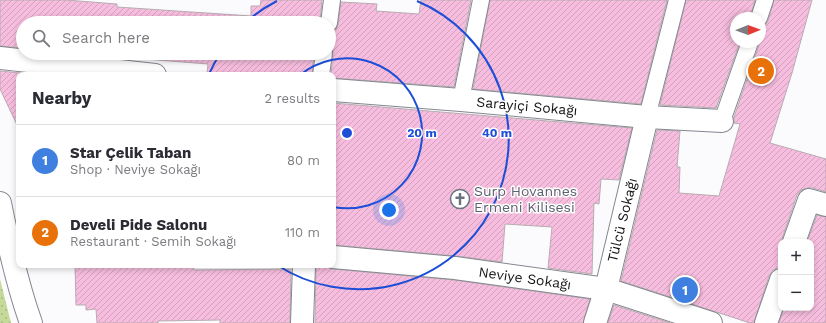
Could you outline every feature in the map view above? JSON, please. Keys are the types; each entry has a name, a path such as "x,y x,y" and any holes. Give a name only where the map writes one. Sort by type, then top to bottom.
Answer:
{"street":[{"path":"330,16 332,0"},
{"path":"461,100 481,0"},
{"path":"648,117 676,0"},
{"path":"761,12 766,0"},
{"path":"722,121 748,48"},
{"path":"0,58 16,60"},
{"path":"18,60 128,72"},
{"path":"321,72 323,60"},
{"name":"Sarayiçi Sokağı","path":"336,90 648,117 722,121"},
{"name":"Tülcü Sokağı","path":"595,323 606,289 648,117"},
{"path":"795,239 809,200 826,205"},
{"path":"0,203 25,306 31,323"},
{"name":"Neviye Sokağı","path":"336,256 455,268 606,289 704,322"},
{"path":"302,323 304,268"},
{"path":"766,323 778,289"}],"green space":[{"path":"0,279 11,323 0,323"}],"building":[{"path":"0,0 66,0 117,4 117,7 251,16 16,16 16,47 0,46"},
{"path":"261,0 322,0 321,16 251,16 251,6 260,6"},
{"path":"421,0 471,0 454,87 336,78 336,72 331,72 332,60 336,60 336,29 338,25 341,2 377,4 376,11 419,14"},
{"path":"490,0 667,0 641,104 473,89"},
{"path":"686,0 755,0 752,12 730,12 730,48 738,48 716,108 660,105"},
{"path":"774,0 812,0 792,73 770,143 826,159 826,192 813,188 807,188 801,190 797,195 782,239 778,239 778,269 773,270 769,276 754,323 750,323 621,281 657,130 680,131 677,167 680,167 679,193 719,196 740,124 734,123 734,117 758,48 766,48 766,24"},
{"path":"157,60 313,60 312,72 207,72 208,64"},
{"path":"0,71 16,73 16,123 0,89"},
{"path":"336,103 632,128 619,180 601,179 599,204 594,203 592,274 548,268 552,227 505,224 502,262 456,256 336,245"},
{"path":"817,215 826,217 826,323 779,323 783,311 814,311 814,239 808,239"},
{"path":"75,268 194,268 194,270 291,269 290,323 220,323 220,320 158,321 158,323 97,323 96,309 86,310 86,305 76,305"},
{"path":"316,268 330,268 454,280 590,299 583,323 315,323"},
{"path":"614,305 670,323 608,323"}],"place":[{"name":"Develi Pide Salonu","path":"761,71"},
{"name":"Surp Hovannes Ermeni Kilisesi","path":"460,199"},
{"name":"Star Çelik Taban","path":"685,290"}]}
